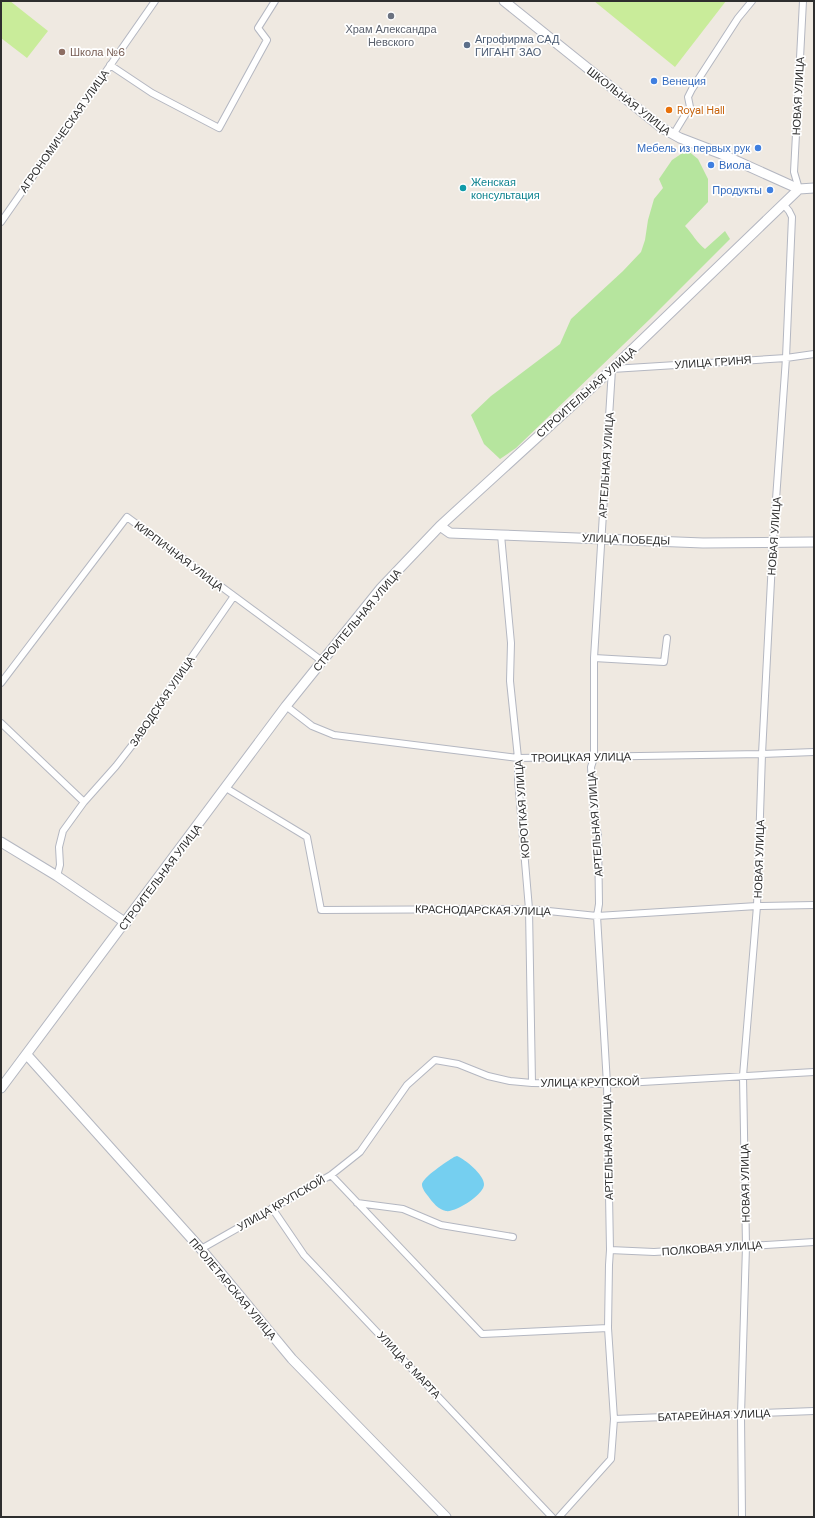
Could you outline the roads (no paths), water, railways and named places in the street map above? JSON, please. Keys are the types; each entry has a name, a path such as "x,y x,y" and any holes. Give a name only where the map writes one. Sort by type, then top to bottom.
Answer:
{"street":[{"name":"АГРОНОМИЧЕСКАЯ УЛИЦА","path":"1,222 155,1"},
{"path":"110,65 152,93 219,128 267,40 258,28 275,1"},
{"name":"ШКОЛЬНАЯ УЛИЦА","path":"504,1 662,128 673,135 740,162 799,189 814,188"},
{"path":"673,135 690,107 688,97 692,89 738,18 752,1"},
{"name":"НОВАЯ УЛИЦА","path":"799,189 794,172 803,1"},
{"name":"СТРОИТЕЛЬНАЯ УЛИЦА","path":"1,1088 126,923 286,706 381,588 440,526 612,369 799,189"},
{"name":"НОВАЯ УЛИЦА","path":"742,1517 741,1414 746,1246 743,1076 757,906 762,754 773,542 786,358 792,217 784,205"},
{"name":"УЛИЦА ГРИНЯ","path":"612,369 786,358 814,354"},
{"name":"АРТЕЛЬНАЯ УЛИЦА","path":"559,1517 611,1459 614,1419 608,1328 610,1250 607,1084 597,916 599,904 598,835 594,816 591,767 594,758 594,658 612,369"},
{"name":"КИРПИЧНАЯ УЛИЦА","path":"1,682 126,517 322,661"},
{"name":"УЛИЦА ПОБЕДЫ","path":"440,526 450,533 703,542 814,542"},
{"name":"КОРОТКАЯ УЛИЦА","path":"501,535 511,643 510,681 518,758 518,779 529,909 532,1082"},
{"name":"ЗАВОДСКАЯ УЛИЦА","path":"56,876 60,865 59,847 63,831 84,802 116,766 140,735 164,697 234,596"},
{"path":"594,658 664,662 667,638"},
{"name":"ТРОИЦКАЯ УЛИЦА","path":"286,706 312,726 334,735 518,758 594,758 814,752"},
{"path":"1,723 84,802"},
{"name":"КРАСНОДАРСКАЯ УЛИЦА","path":"226,788 308,837 321,910 529,909 597,916 757,906 814,905"},
{"path":"1,842 98,903 126,923"},
{"name":"ПРОЛЕТАРСКАЯ УЛИЦА","path":"27,1055 201,1249 292,1359 446,1517"},
{"name":"УЛИЦА КРУПСКОЙ","path":"201,1249 330,1175 360,1152 407,1085 435,1060 458,1064 488,1076 510,1081 532,1082 607,1084 814,1072"},
{"path":"330,1175 482,1334 608,1328"},
{"path":"358,1203 403,1209 441,1225 513,1237"},
{"name":"УЛИЦА 8 МАРТА","path":"272,1208 304,1255 552,1517"},
{"name":"ПОЛКОВАЯ УЛИЦА","path":"610,1250 654,1252 814,1242"},
{"name":"БАТАРЕЙНАЯ УЛИЦА","path":"614,1419 814,1411"}],"water":[{"path":"457,1156 465,1160 474,1168 481,1176 484,1184 480,1193 469,1202 456,1209 446,1211 434,1203 425,1192 422,1185 430,1174"}],"place":[{"name":"Храм Александра Невского","path":"391,16"},
{"name":"Агрофирма САД ГИГАНТ ЗАО","path":"467,45"},
{"name":"Школа №6","path":"62,52"},
{"name":"Венеция","path":"654,81"},
{"name":"Royal Hall","path":"669,110"},
{"name":"Мебель из первых рук","path":"758,148"},
{"name":"Виола","path":"711,165"},
{"name":"Женская консультация","path":"463,188"},
{"name":"Продукты","path":"770,190"}]}
